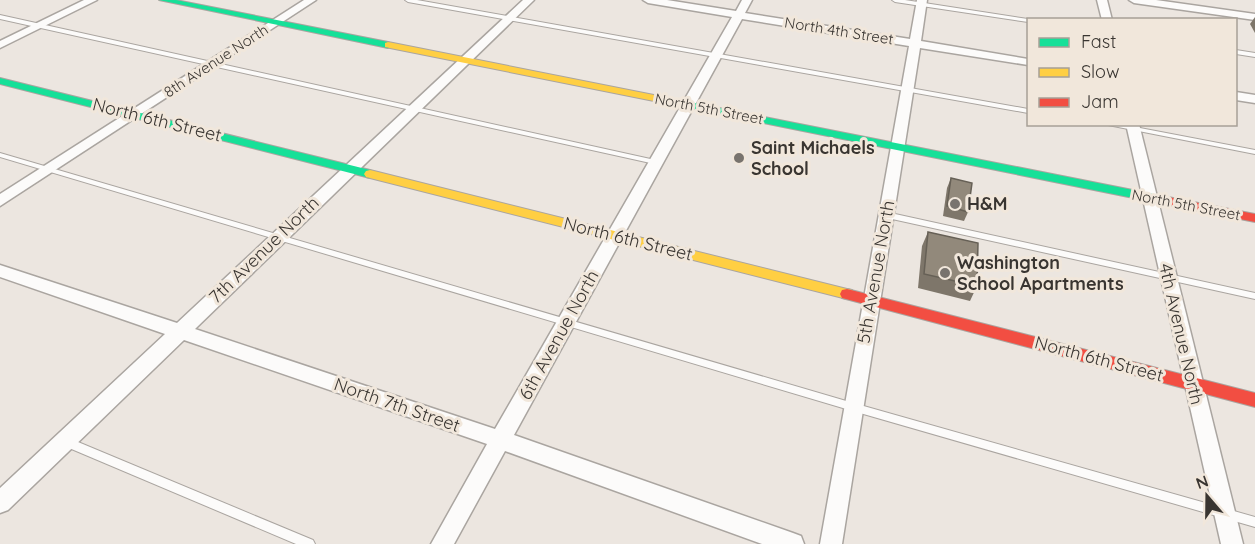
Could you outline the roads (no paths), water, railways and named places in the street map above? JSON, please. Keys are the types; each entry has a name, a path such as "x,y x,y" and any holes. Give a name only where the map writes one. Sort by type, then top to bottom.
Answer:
{"main road":[{"name":"North 5th Street","path":"163,0 1255,218"},
{"name":"North 6th Street","path":"0,81 871,300 1255,400"}],"street":[{"path":"0,45 92,0"},
{"name":"8th Avenue North","path":"0,201 311,0"},
{"name":"7th Avenue North","path":"0,502 529,0"},
{"name":"North 4th Street","path":"648,0 743,7 915,43 1027,62"},
{"path":"1102,0 1106,18"},
{"path":"1134,0 1255,17"},
{"name":"5th Avenue North","path":"831,544 921,2"},
{"name":"6th Avenue North","path":"442,544 743,7"},
{"path":"1237,96 1255,99"},
{"name":"4th Avenue North","path":"1132,127 1232,544"},
{"name":"North 7th Street","path":"0,271 501,440 793,544"}],"lane":[{"path":"408,0 1027,111"},
{"path":"895,0 921,2 1027,21"},
{"path":"0,17 655,162"},
{"path":"1237,52 1255,55"},
{"path":"1132,127 1255,152"},
{"path":"0,155 854,407 1255,522"},
{"path":"886,215 1255,296"},
{"path":"64,442 309,544"}],"place":[{"name":"Saint Michaels School","path":"739,158"},
{"name":"H&M","path":"955,204"},
{"name":"Washington School Apartments","path":"945,273"}]}
